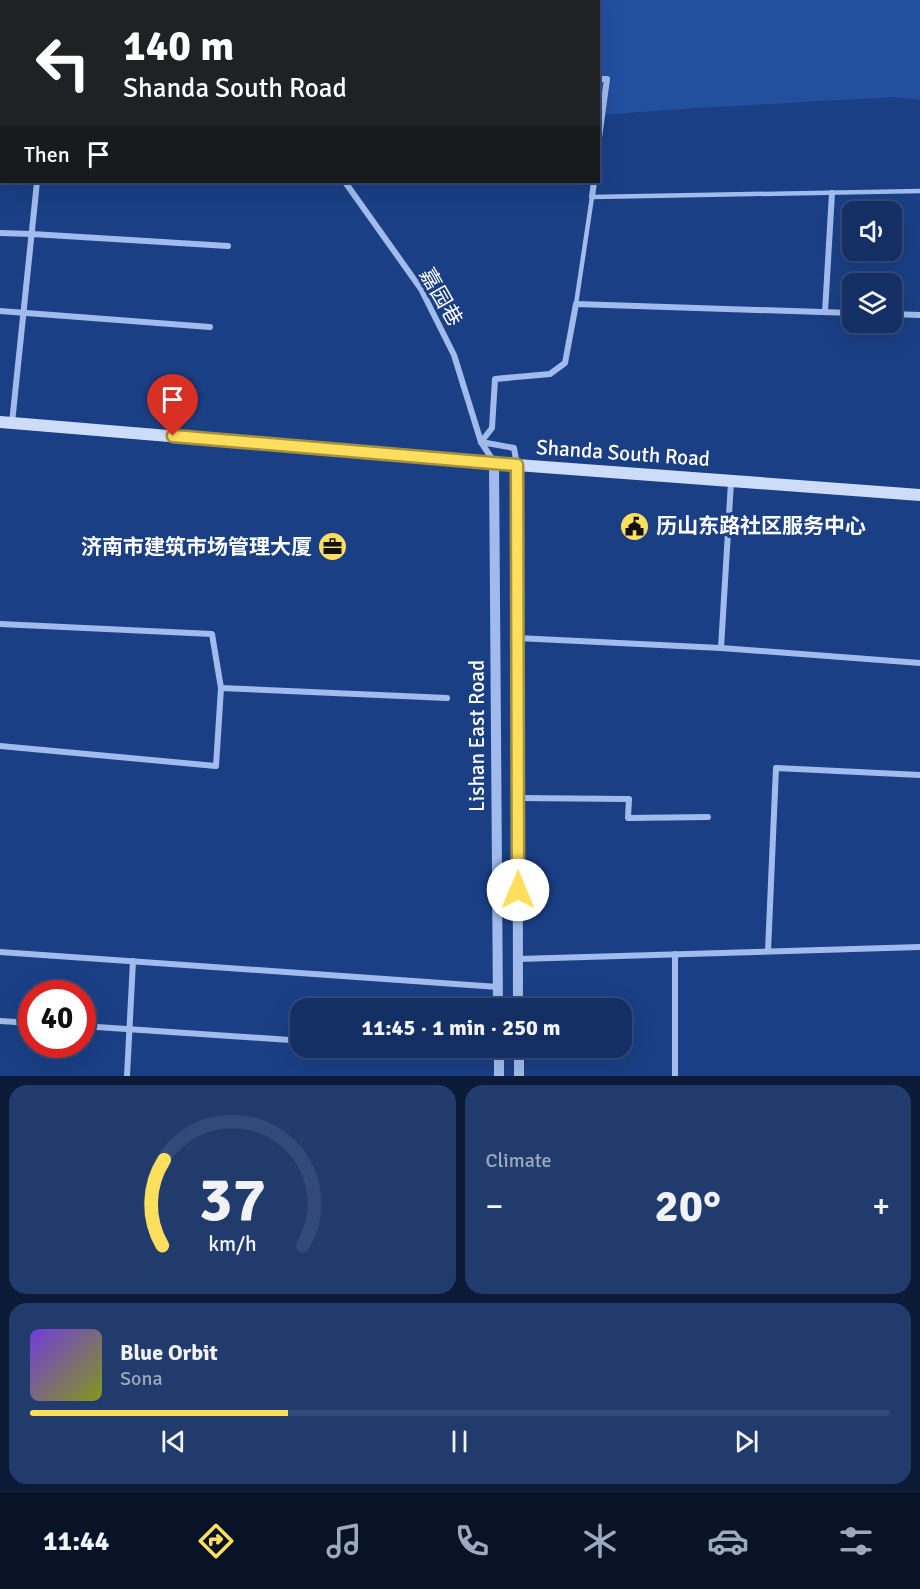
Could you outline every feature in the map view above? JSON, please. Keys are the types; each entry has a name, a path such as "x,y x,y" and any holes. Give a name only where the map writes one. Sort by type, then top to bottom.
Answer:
{"main road":[{"name":"Shanda South Road","path":"6,422 517,465 920,495"}],"street":[{"path":"600,79 607,79 600,130"},
{"path":"6,422 24,312 37,183"},
{"name":"嘉园巷","path":"346,183 421,289 454,355 482,441 494,463"},
{"path":"592,197 594,183"},
{"path":"825,312 832,193"},
{"path":"0,233 228,246"},
{"path":"518,998 517,465 514,448 482,441 492,428 495,379 550,374 566,363 576,304 842,312"},
{"path":"0,310 210,327"},
{"path":"902,314 920,315"},
{"name":"Lishan East Road","path":"494,463 498,998"},
{"path":"721,648 731,481"},
{"path":"0,624 212,634 221,688 216,766 0,746"},
{"path":"517,638 721,648 920,663"},
{"path":"221,688 447,698"},
{"path":"768,951 776,768 920,775"},
{"path":"518,798 629,799 628,818 708,817"},
{"path":"518,959 920,947"},
{"path":"0,952 498,987"},
{"path":"675,954 675,1076"},
{"path":"127,1076 133,961"},
{"path":"0,1020 18,1022"},
{"path":"96,1027 290,1040"},
{"path":"499,1058 499,1076"},
{"path":"519,1058 519,1076"}],"lane":[{"path":"576,304 592,197 920,191"}],"shaded area":[{"path":"600,0 920,0 920,100 895,97 600,115"}],"place":[{"name":"历山东路社区服务中心","path":"635,526"},
{"name":"济南市建筑市场管理大厦","path":"333,547"}],"route":[{"path":"173,436 517,465 518,890"}]}
